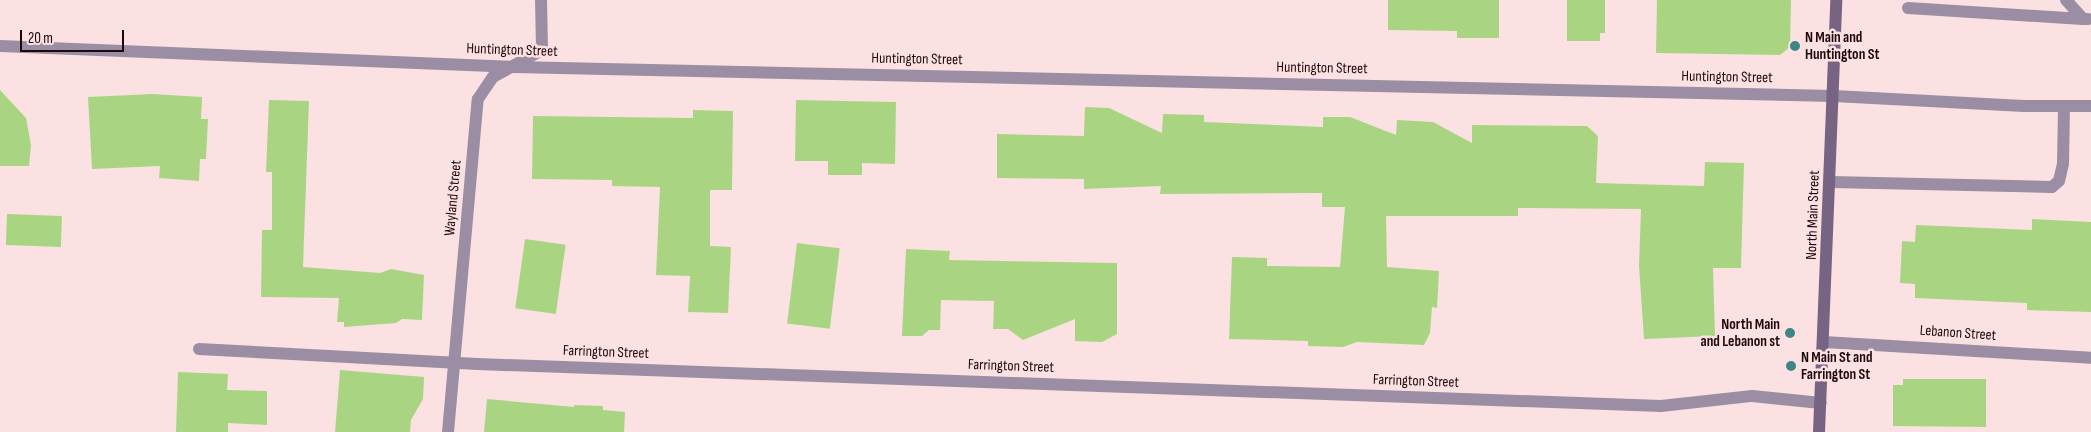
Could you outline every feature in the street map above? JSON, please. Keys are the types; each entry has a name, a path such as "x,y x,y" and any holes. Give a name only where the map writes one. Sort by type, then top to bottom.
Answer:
{"main road":[{"name":"North Main Street","path":"1819,432 1831,182 1836,0"}],"street":[{"name":"Wayland Street","path":"448,432 478,99 492,77 542,50 542,0"},
{"path":"2066,0 2087,19"},
{"path":"1908,8 2087,19"},
{"name":"Huntington Street","path":"0,46 514,66 1834,96 2091,106"},
{"path":"1831,182 2052,187 2059,181 2063,164 2064,106"},
{"name":"Lebanon Street","path":"1824,342 2091,358"},
{"name":"Farrington Street","path":"200,349 455,361 1661,406 1752,396 1821,403"}],"building":[{"path":"1388,0 1499,0 1499,38 1457,38 1457,31 1388,30"},
{"path":"1567,0 1605,0 1605,33 1600,33 1600,41 1567,41"},
{"path":"1657,0 1791,0 1790,47 1780,55 1656,53"},
{"path":"0,90 26,118 31,145 29,166 0,166"},
{"path":"152,94 202,97 201,119 208,119 206,159 200,159 199,181 159,178 160,166 92,169 88,97"},
{"path":"269,100 309,101 303,267 380,273 391,269 424,275 422,320 402,319 396,323 344,327 344,322 337,322 339,298 261,297 262,230 272,230 272,172 266,172"},
{"path":"796,100 896,102 895,164 862,163 862,175 828,175 828,161 795,161"},
{"path":"1085,107 1109,108 1162,133 1163,114 1204,115 1204,122 1323,127 1323,117 1350,117 1396,135 1397,120 1433,122 1472,143 1472,125 1587,126 1598,136 1596,183 1704,186 1705,162 1744,163 1741,268 1713,268 1715,336 1644,339 1639,266 1641,209 1518,208 1518,216 1386,216 1387,267 1439,271 1437,308 1432,307 1430,333 1424,345 1357,342 1343,347 1308,346 1308,341 1229,339 1232,257 1267,258 1267,266 1340,267 1345,207 1322,207 1322,193 1160,194 1161,186 1084,189 1084,179 997,178 997,134 1084,136"},
{"path":"693,110 733,111 732,190 710,190 710,246 731,247 728,313 688,312 690,276 656,275 660,187 612,186 612,180 532,179 533,116 693,118"},
{"path":"7,214 62,216 61,247 6,245"},
{"path":"2032,219 2091,222 2091,312 2027,310 2027,303 1915,298 1915,284 1900,283 1902,241 1915,242 1916,225 2032,230"},
{"path":"525,239 566,245 556,314 515,308"},
{"path":"797,243 840,248 830,329 787,323"},
{"path":"906,249 950,251 949,260 1117,263 1117,334 1102,342 1075,341 1075,319 1023,340 1008,329 993,329 994,301 941,300 940,330 929,330 922,336 902,336"},
{"path":"340,370 424,377 423,399 411,420 410,432 335,432"},
{"path":"178,372 228,374 227,390 267,391 267,425 228,423 228,432 176,432"},
{"path":"1903,379 1986,379 1986,427 1893,426 1893,385 1903,385"},
{"path":"487,399 574,407 574,405 603,406 603,410 625,412 624,432 484,432"}],"place":[{"name":"N Main and Huntington St","path":"1795,46"},
{"name":"North Main and Lebanon st","path":"1790,333"},
{"name":"N Main St and Farrington St","path":"1791,366"}]}
